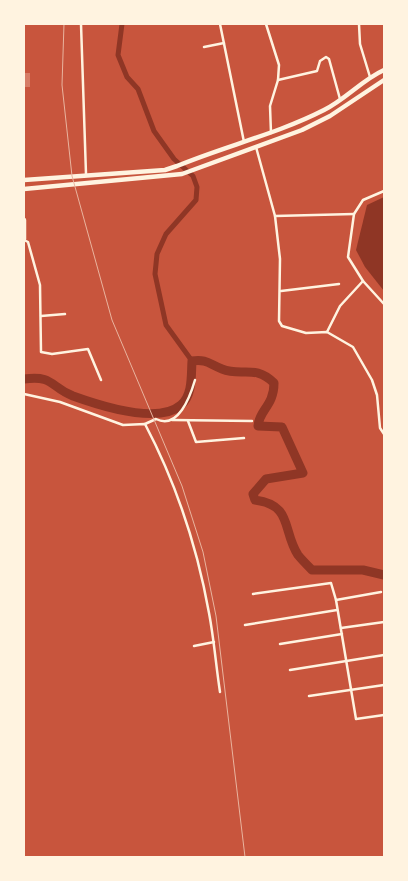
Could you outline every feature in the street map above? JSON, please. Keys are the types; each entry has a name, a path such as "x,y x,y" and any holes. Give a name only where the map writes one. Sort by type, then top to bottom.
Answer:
{"main road":[{"path":"24,180 165,170 244,143 327,109 370,77 384,70"},
{"path":"24,189 182,174 256,147 330,116 384,80"},
{"path":"24,220 24,239"}],"street":[{"path":"81,24 86,176"},
{"path":"220,24 244,143"},
{"path":"266,24 279,65 278,80 270,106 271,132"},
{"path":"359,24 360,44 370,77"},
{"path":"204,48 224,43"},
{"path":"278,80 318,70 320,61 326,57 340,99"},
{"path":"256,147 275,216 280,259 281,292 278,316 282,326 306,333 327,332 347,342 362,361 377,395 380,428 384,434"},
{"path":"384,191 364,200 354,214 348,257 363,281 384,304"},
{"path":"275,216 354,214"},
{"path":"24,239 28,242 40,285 41,352 52,354 88,349 101,380"},
{"path":"327,332 340,306 363,281"},
{"path":"281,292 338,284"},
{"path":"41,316 65,314"},
{"path":"172,420 190,399 194,380"},
{"path":"24,394 60,402 123,425 145,424 156,419 163,423 172,420 252,421"},
{"path":"188,421 196,442 244,438"},
{"path":"145,424 169,474 189,527 204,588 214,642 220,692"},
{"path":"253,594 331,583 336,600 356,719 384,715"},
{"path":"336,600 381,592"},
{"path":"245,624 337,610"},
{"path":"341,628 384,622"},
{"path":"280,644 342,634"},
{"path":"194,646 214,642"},
{"path":"290,670 384,655"},
{"path":"309,696 384,685"}],"shaded area":[{"path":"384,197 384,291 365,267 356,250 367,205"}],"building":[{"path":"24,73 30,73 30,87 24,87"}],"waterway":[{"path":"122,24 118,55 127,77 138,89 154,131 174,159 193,176 197,187 196,200 166,234 157,254 155,274 166,325 192,361"},
{"path":"24,379 47,380 66,393 112,408 143,413 158,413 171,411 185,401 191,384 192,361 205,361 229,371 254,372 267,377 274,383 272,397 261,416 258,426 282,427 303,473 266,479 253,494 255,500 276,507 281,513 293,546 298,555 312,570 363,570 384,575"}],"railway":[{"path":"64,24 62,85 72,176 112,320 182,486 203,552 216,616 245,857"}]}
